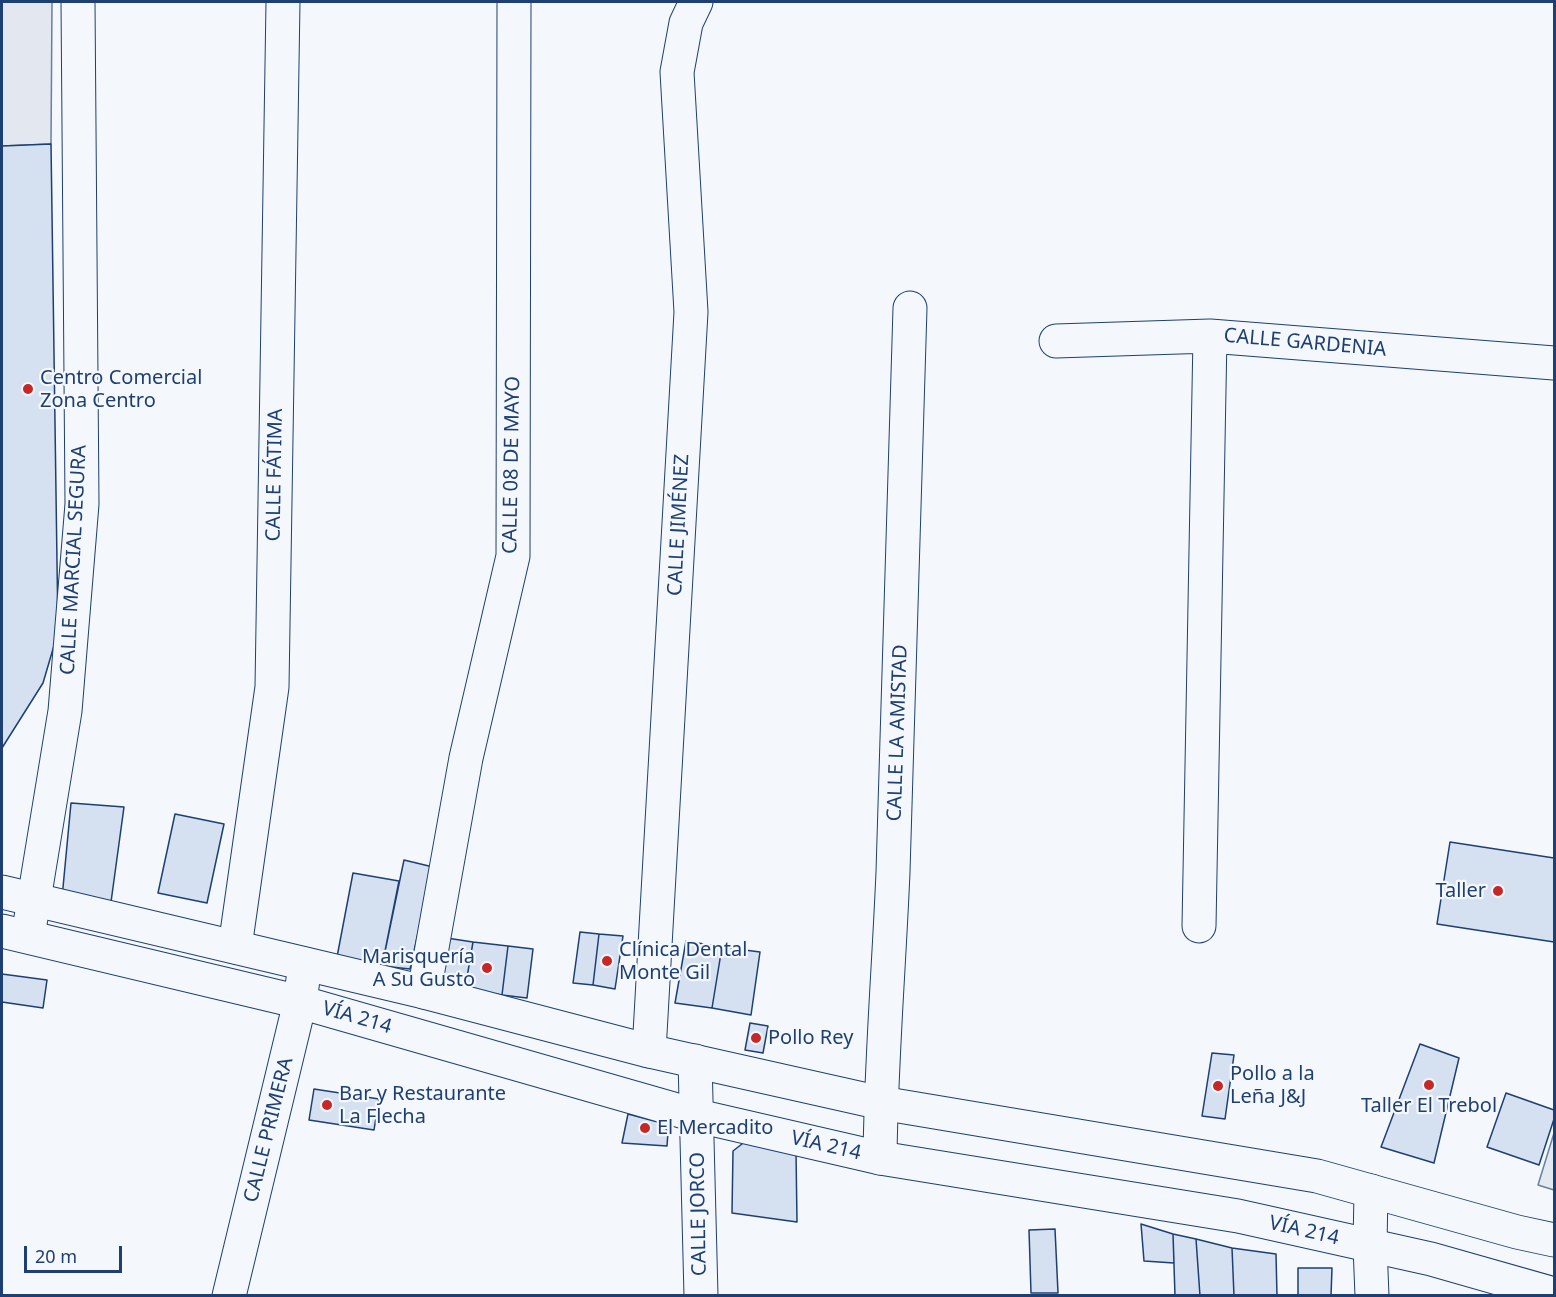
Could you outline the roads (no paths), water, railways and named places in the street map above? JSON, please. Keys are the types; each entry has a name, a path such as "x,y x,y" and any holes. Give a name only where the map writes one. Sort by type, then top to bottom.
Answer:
{"street":[{"name":"CALLE MARCIAL SEGURA","path":"15,934 34,899 65,711 81,504 78,2"},
{"name":"CALLE FÁTIMA","path":"235,946 272,687 283,2"},
{"name":"CALLE 08 DE MAYO","path":"424,992 466,758 513,556 514,2"},
{"name":"CALLE JIMÉNEZ","path":"649,1051 691,312 677,72 686,23 696,2"},
{"name":"CALLE LA AMISTAD","path":"880,1158 903,615 910,309"},
{"name":"CALLE GARDENIA","path":"1056,341 1210,336 1554,363"},
{"path":"1199,926 1210,336"},
{"name":"VÍA 214","path":"2,892 424,992 649,1051 881,1103 1317,1176 1517,1232 1554,1240"},
{"name":"VÍA 214","path":"15,934 300,1002 698,1116 880,1158 1238,1216 1431,1259 1554,1293"},
{"name":"CALLE PRIMERA","path":"229,1296 300,1002 305,964"},
{"name":"CALLE JORCO","path":"695,1061 701,1296"},
{"path":"1371,1191 1372,1296"}],"place":[{"name":"Centro Comercial Zona Centro","path":"28,389"},
{"name":"Taller","path":"1498,891"},
{"name":"Clínica Dental Monte Gil","path":"607,961"},
{"name":"Marisquería A Su Gusto","path":"487,968"},
{"name":"Pollo Rey","path":"756,1038"},
{"name":"Taller El Trebol","path":"1429,1085"},
{"name":"Pollo a la Leña J&J","path":"1218,1086"},
{"name":"Bar y Restaurante La Flecha","path":"327,1105"},
{"name":"El Mercadito","path":"645,1128"}]}
